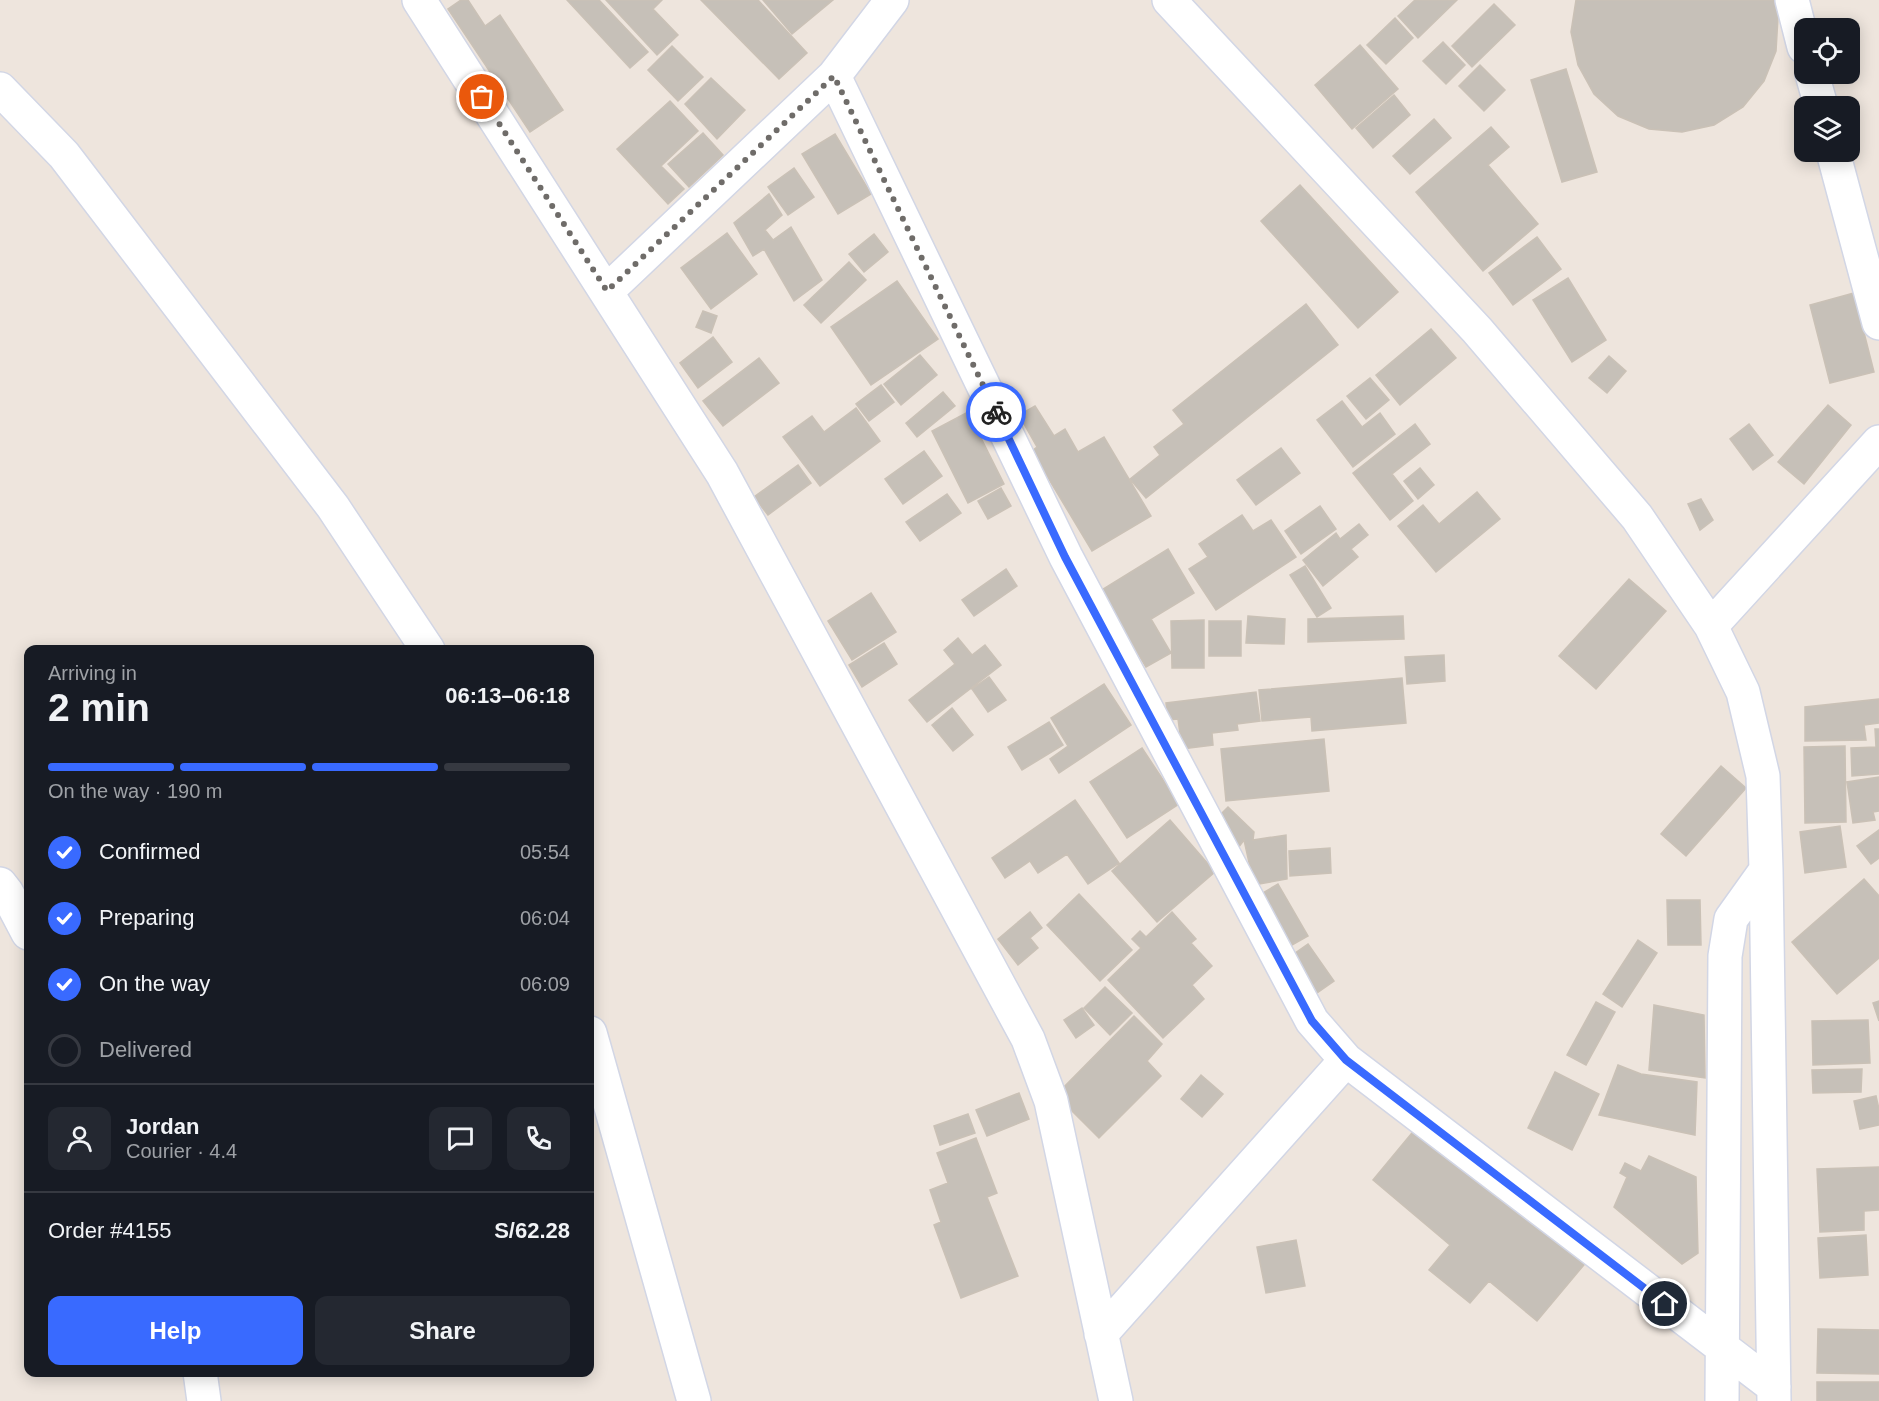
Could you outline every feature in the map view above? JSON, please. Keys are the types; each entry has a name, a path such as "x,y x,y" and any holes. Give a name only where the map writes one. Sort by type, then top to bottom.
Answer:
{"street":[{"path":"419,0 722,473 1028,1039 1051,1101 1116,1401"},
{"path":"607,291 834,76 892,0"},
{"path":"1169,0 1477,330 1637,517 1711,626 1743,692 1763,776 1774,1394"},
{"path":"1792,0 1797,18"},
{"path":"834,76 1065,557 1312,1021 1346,1060 1722,1347 1774,1394"},
{"path":"0,88 64,155 333,507 425,645"},
{"path":"1836,162 1879,323"},
{"path":"1711,626 1879,442"},
{"path":"1722,1401 1725,956 1731,919 1766,870"},
{"path":"0,884 24,925"},
{"path":"594,1048 694,1401"},
{"path":"1101,1334 1346,1060"},
{"path":"201,1377 204,1401"}],"building":[{"path":"461,0 468,0 485,26 500,15 563,110 530,132 448,9"},
{"path":"567,0 599,0 648,52 630,68"},
{"path":"606,0 662,0 653,9 678,35 657,55"},
{"path":"701,0 758,0 807,53 779,79"},
{"path":"763,0 833,0 792,34"},
{"path":"1415,0 1457,0 1418,38 1398,16"},
{"path":"1576,0 1774,0 1778,17 1776,51 1764,81 1743,107 1714,125 1682,132 1649,129 1618,116 1594,94 1578,65 1571,32"},
{"path":"1494,4 1515,25 1472,67 1452,46"},
{"path":"1395,18 1413,38 1386,64 1367,45"},
{"path":"1443,42 1465,65 1446,84 1423,61"},
{"path":"1360,45 1398,89 1352,129 1315,85"},
{"path":"672,46 703,77 678,101 648,70"},
{"path":"1480,65 1505,90 1484,111 1459,86"},
{"path":"1566,69 1597,172 1562,182 1531,80"},
{"path":"711,78 745,110 717,139 685,104"},
{"path":"1394,95 1410,115 1373,148 1356,128"},
{"path":"670,101 698,131 661,166 684,189 668,204 617,149"},
{"path":"1434,119 1451,138 1410,174 1393,156"},
{"path":"1491,127 1509,147 1488,165 1538,224 1483,271 1416,192"},
{"path":"703,133 723,155 689,187 668,164"},
{"path":"835,134 871,194 838,214 802,154"},
{"path":"794,168 814,197 788,215 768,187"},
{"path":"1300,185 1398,292 1358,328 1261,221"},
{"path":"769,194 782,215 765,230 773,240 791,227 822,280 794,301 764,249 753,256 734,223"},
{"path":"727,233 757,274 711,309 681,268"},
{"path":"874,234 888,252 864,272 849,254"},
{"path":"1537,237 1561,269 1513,305 1489,273"},
{"path":"849,262 866,280 821,323 804,305"},
{"path":"1568,278 1606,340 1572,362 1533,300"},
{"path":"897,281 938,339 871,385 831,327"},
{"path":"1854,293 1874,372 1830,383 1810,305"},
{"path":"1306,304 1338,345 1146,498 1130,479 1160,455 1154,447 1184,424 1173,410"},
{"path":"703,311 717,316 711,333 696,327"},
{"path":"1431,329 1456,358 1400,405 1376,375"},
{"path":"713,337 732,362 698,388 680,363"},
{"path":"920,355 937,375 901,405 884,384"},
{"path":"1609,356 1626,371 1607,393 1589,378"},
{"path":"759,358 779,383 723,426 703,401"},
{"path":"1370,378 1389,400 1366,419 1347,396"},
{"path":"881,385 894,402 869,421 856,404"},
{"path":"943,392 955,406 917,437 906,423"},
{"path":"1342,401 1362,427 1380,413 1395,434 1353,467 1317,420"},
{"path":"1828,405 1851,425 1804,484 1778,462"},
{"path":"1035,406 1054,436 1065,429 1078,452 1104,437 1151,516 1092,551 1032,451 1037,447 1019,415"},
{"path":"856,408 880,441 820,486 783,437 812,416 824,432"},
{"path":"968,412 1004,484 968,503 932,431"},
{"path":"1415,424 1430,444 1392,474 1413,501 1390,520 1353,473"},
{"path":"1749,424 1773,455 1753,470 1730,439"},
{"path":"1281,448 1300,473 1256,505 1237,480"},
{"path":"924,451 942,476 903,504 885,479"},
{"path":"798,465 811,483 768,515 754,497"},
{"path":"1420,468 1434,485 1418,499 1404,481"},
{"path":"1001,488 1011,506 988,519 978,501"},
{"path":"1477,492 1500,519 1436,572 1398,526 1423,505 1439,524"},
{"path":"947,494 961,513 920,541 906,522"},
{"path":"1701,499 1713,520 1700,530 1688,504"},
{"path":"1320,506 1336,529 1301,554 1285,531"},
{"path":"1242,515 1253,531 1271,520 1296,557 1216,610 1189,569 1208,557 1199,544"},
{"path":"1359,524 1368,535 1351,549 1358,557 1323,586 1303,560 1336,533 1340,539"},
{"path":"1168,549 1194,593 1151,619 1171,653 1146,667 1100,591"},
{"path":"1305,566 1331,608 1317,617 1290,575"},
{"path":"1006,569 1017,586 974,616 962,600"},
{"path":"1629,579 1666,611 1596,689 1559,656"},
{"path":"871,593 896,632 852,660 828,621"},
{"path":"1248,616 1285,619 1284,644 1246,643"},
{"path":"1403,616 1404,639 1308,642 1308,619"},
{"path":"1204,620 1204,668 1172,668 1171,621"},
{"path":"1209,621 1241,621 1241,656 1209,656"},
{"path":"958,638 972,655 985,645 1001,665 927,722 909,700 955,664 944,650"},
{"path":"884,643 897,664 862,687 849,665"},
{"path":"1444,655 1445,681 1407,684 1405,657"},
{"path":"989,677 1006,700 988,712 972,689"},
{"path":"1402,678 1406,723 1312,731 1311,717 1262,721 1259,690"},
{"path":"1104,684 1131,725 1059,773 1050,759 1068,746 1051,718"},
{"path":"1256,692 1260,721 1237,724 1238,730 1212,733 1213,745 1182,749 1178,719 1168,720 1166,703"},
{"path":"1879,699 1879,723 1864,725 1866,740 1805,741 1805,707"},
{"path":"952,708 973,735 953,751 932,725"},
{"path":"1049,722 1063,745 1022,770 1008,747"},
{"path":"1875,729 1879,729 1879,774 1852,776 1851,748 1876,747"},
{"path":"1324,739 1329,791 1226,801 1221,749"},
{"path":"1845,746 1846,822 1805,823 1804,747"},
{"path":"1142,748 1179,804 1127,838 1090,782"},
{"path":"1721,766 1746,788 1686,856 1661,834"},
{"path":"1879,777 1879,811 1873,812 1875,820 1853,823 1847,782"},
{"path":"1075,800 1119,863 1088,884 1067,854 1038,873 1030,861 1005,878 992,858"},
{"path":"1228,807 1254,832 1253,840 1286,835 1287,879 1254,885 1244,840 1238,848 1213,822"},
{"path":"1170,820 1215,872 1157,922 1112,871"},
{"path":"1840,826 1846,867 1805,873 1800,832"},
{"path":"1879,830 1879,858 1871,864 1857,846"},
{"path":"1330,848 1331,873 1290,876 1289,851"},
{"path":"1864,879 1879,896 1879,958 1837,994 1792,942"},
{"path":"1278,884 1308,936 1285,949 1256,897"},
{"path":"1079,894 1132,950 1100,981 1047,925"},
{"path":"1667,900 1700,900 1701,945 1668,945"},
{"path":"1030,912 1042,928 1030,938 1038,948 1018,965 998,939"},
{"path":"1172,912 1196,939 1191,943 1212,966 1192,985 1204,999 1163,1038 1108,980 1141,948 1132,939 1140,931 1146,937"},
{"path":"1638,940 1657,953 1622,1007 1603,994"},
{"path":"1308,944 1334,981 1317,993 1291,956"},
{"path":"1105,987 1132,1013 1110,1035 1084,1008"},
{"path":"1879,1001 1879,1021 1873,1003"},
{"path":"1596,1002 1615,1012 1586,1065 1567,1055"},
{"path":"1654,1005 1704,1015 1705,1078 1649,1070"},
{"path":"1082,1008 1094,1025 1076,1038 1064,1020"},
{"path":"1134,1016 1162,1044 1147,1061 1161,1076 1099,1138 1056,1095"},
{"path":"1868,1020 1870,1063 1813,1065 1812,1021"},
{"path":"1618,1065 1641,1074 1697,1082 1695,1135 1599,1115"},
{"path":"1862,1069 1861,1092 1813,1093 1812,1070"},
{"path":"1555,1072 1599,1094 1572,1150 1528,1128"},
{"path":"1201,1075 1223,1094 1202,1117 1181,1099"},
{"path":"1019,1093 1029,1119 987,1136 976,1110"},
{"path":"1876,1096 1879,1125 1860,1129 1854,1101"},
{"path":"968,1114 975,1133 940,1145 934,1126"},
{"path":"1421,1122 1588,1260 1537,1321 1489,1281 1470,1303 1429,1270 1450,1245 1373,1180"},
{"path":"976,1138 997,1193 987,1197 1018,1276 961,1298 934,1225 941,1222 930,1190 948,1183 937,1153"},
{"path":"1649,1156 1696,1177 1698,1253 1682,1264 1614,1207 1627,1177 1620,1173 1625,1163 1641,1171"},
{"path":"1879,1167 1879,1210 1864,1211 1864,1230 1820,1232 1817,1169"},
{"path":"1866,1235 1868,1275 1820,1278 1818,1238"},
{"path":"1296,1240 1305,1286 1266,1293 1257,1247"},
{"path":"1818,1329 1879,1330 1879,1374 1817,1373"},
{"path":"1817,1382 1879,1382 1879,1401 1817,1401"}],"way so far":[{"path":"482,97 607,291 834,76 996,412"}],"route":[{"path":"996,412 1065,557 1312,1021 1346,1060 1665,1304"}]}
